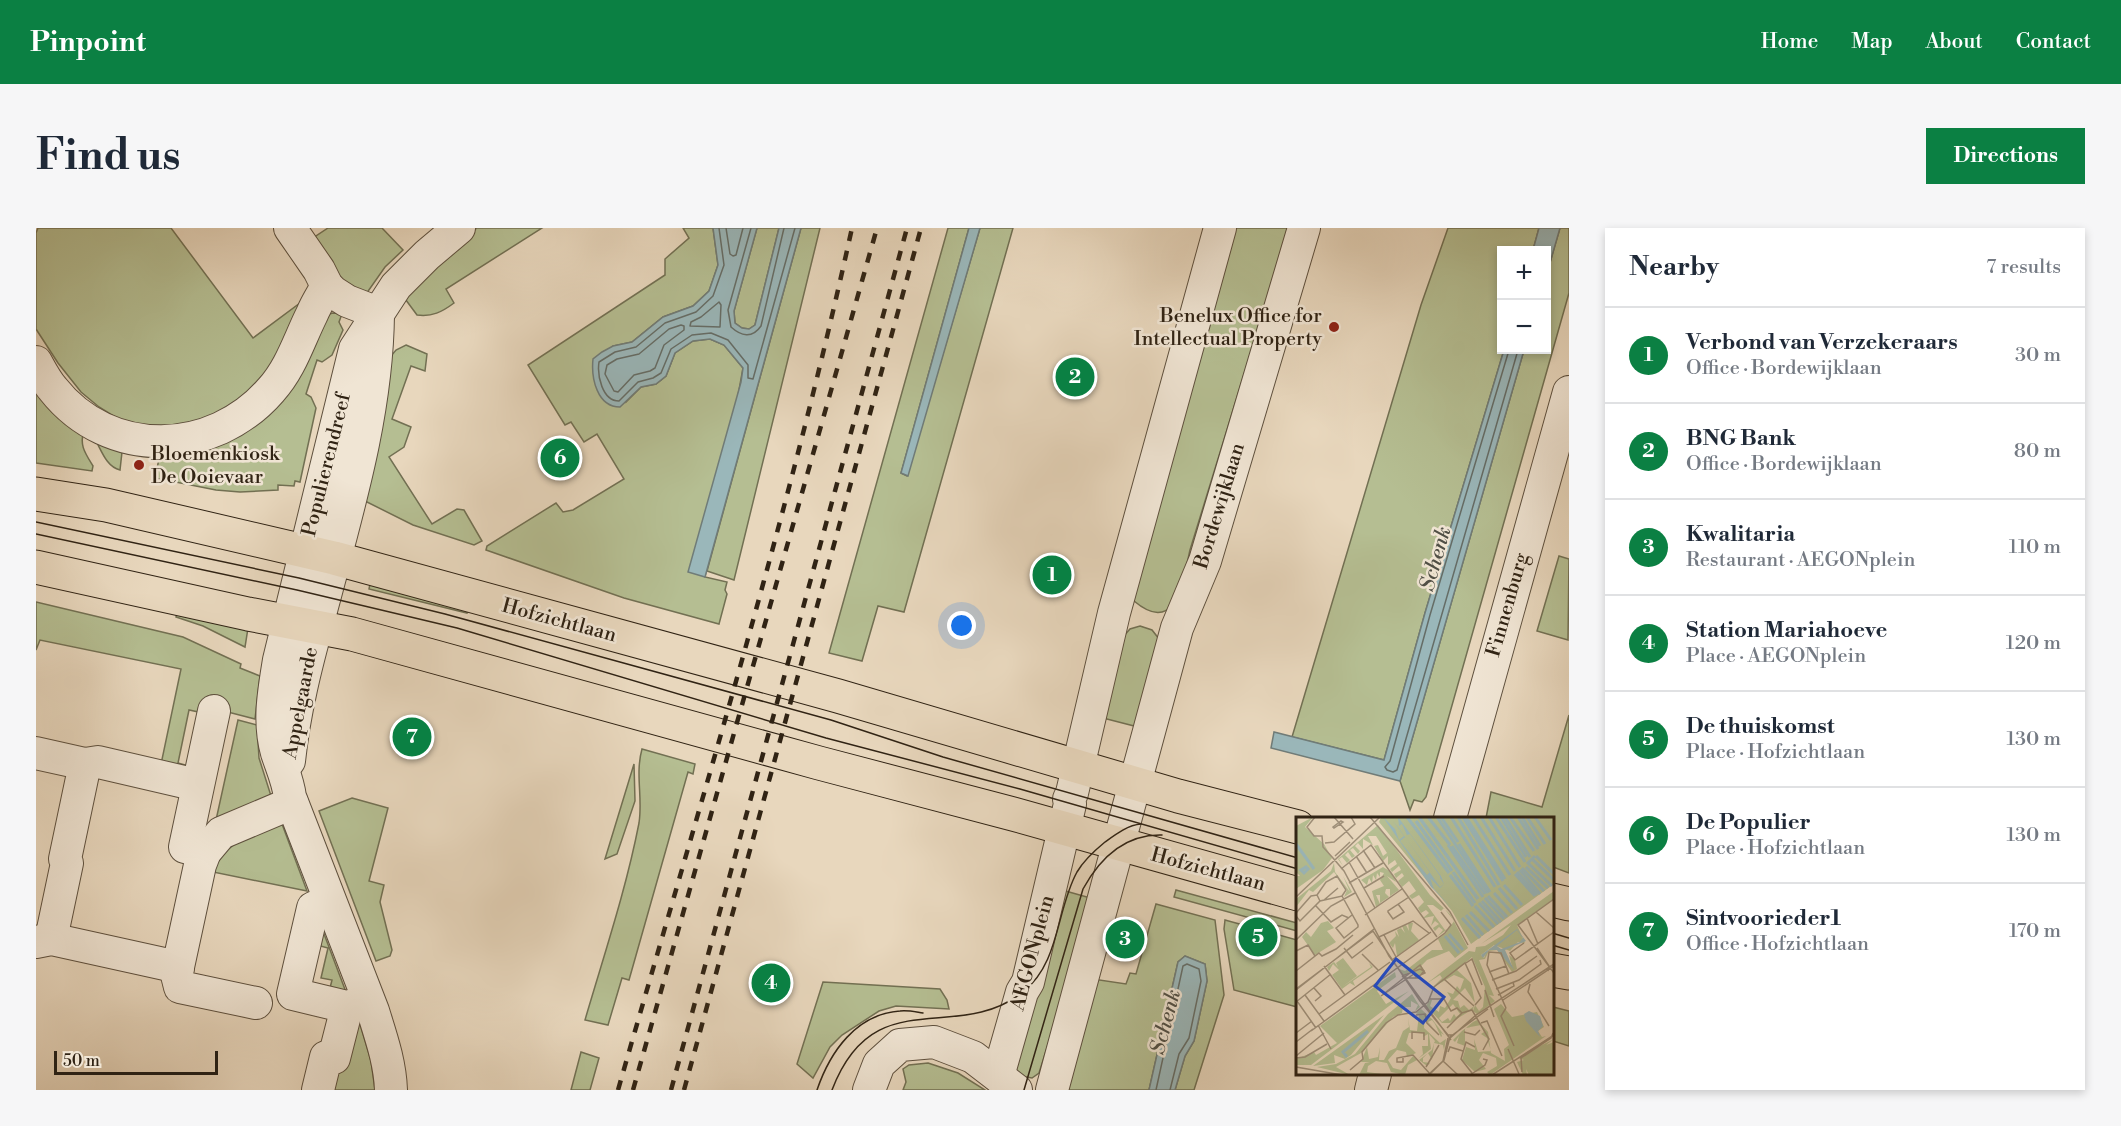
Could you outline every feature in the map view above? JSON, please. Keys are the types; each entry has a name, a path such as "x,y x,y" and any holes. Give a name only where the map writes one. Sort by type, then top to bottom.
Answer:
{"main road":[{"name":"Hofzichtlaan","path":"36,494 106,505 320,555 838,696 1134,783 1296,826"},
{"name":"Hofzichtlaan","path":"36,567 352,634 1296,893"},
{"path":"1554,900 1569,904"},
{"path":"1554,970 1569,974"}],"street":[{"path":"290,228 320,270 327,286 347,301 378,313 396,286 411,269 459,228"},
{"path":"1064,829 1070,804 1069,799 1114,614 1220,228"},
{"name":"Bordewijklaan","path":"1134,783 1177,628 1205,561 1304,228"},
{"path":"36,362 52,389 69,406 93,423 113,433 140,440 160,441 198,437 223,429 244,416 270,391 291,360 327,286"},
{"name":"Populierendreef","path":"302,624 320,555 372,405 378,350 378,313"},
{"name":"Finnenburg","path":"1451,817 1569,392"},
{"name":"Appelgaarde","path":"302,624 290,792 329,901 358,1004 384,1044 390,1071 391,1090"},
{"path":"205,852 185,847 214,711"},
{"path":"36,753 85,764 98,762 197,785"},
{"path":"85,764 65,859 67,863 44,941 178,967"},
{"path":"1052,1090 1134,783"},
{"path":"256,1003 180,987 178,967 200,865 205,852 221,833 290,792"},
{"name":"AEGONplein","path":"869,1090 879,1064 900,1045 913,1043 934,1042 973,1057 1007,1083 1022,992 1028,982 1064,829"},
{"path":"318,1090 326,1057 334,1058 358,1004 293,994 313,908 329,901"},
{"path":"1371,1090 1375,1075"}],"green space":[{"path":"38,228 171,228 253,338 304,300 276,362 245,398 197,424 154,427 120,420 81,392 58,363 36,329 36,233"},
{"path":"328,228 382,228 403,250 385,267 364,297 356,297 307,242"},
{"path":"477,228 542,228 446,289 454,303 450,306 432,314 417,315 403,296 444,253"},
{"path":"683,228 713,228 718,265 709,291 693,306 663,317 632,342 613,346 626,402 641,387 656,384 666,376 675,353 693,341 710,339 724,345 743,368 705,577 727,582 725,590 727,594 719,624 624,598 486,550 487,546 556,503 563,512 573,510 624,479 597,434 584,442 571,422 565,425 528,365 665,275 665,259 689,238"},
{"path":"757,228 779,228 755,325 749,329 742,328 735,323 734,311"},
{"path":"801,228 820,228 734,580 707,571"},
{"path":"948,228 969,228 901,473 907,476 980,228 1013,228 904,612 878,606 862,661 829,653"},
{"path":"1232,228 1289,228 1190,550 1181,589 1169,609 1160,612 1148,610 1134,601 1133,585"},
{"path":"1448,228 1539,228 1534,246 1497,246 1497,354 1503,354 1425,613 1384,760 1292,737 1421,305"},
{"path":"1560,228 1569,228 1569,293 1426,797 1422,802 1414,800 1410,810 1400,781 1523,354 1551,354 1551,259"},
{"path":"333,313 342,314 339,322 343,330 332,355 322,362 317,360 306,394 311,397 316,408 300,482 295,481 294,486 278,485 278,490 240,492 216,490 155,478 159,459 122,452 120,470 105,459 96,441 194,446 321,316"},
{"path":"406,345 427,354 425,371 411,366 392,419 411,427 404,447 389,457 432,524 457,509 464,510 482,541 474,545 413,525 365,501 391,356 396,350"},
{"path":"36,375 84,430 83,445 93,466 92,471 36,463"},
{"path":"1559,556 1569,559 1568,640 1537,631"},
{"path":"370,584 468,610 467,613 369,589"},
{"path":"36,602 183,637 241,664 240,668 260,676 255,719 224,711 203,713 189,710 178,763 192,767 160,769 181,669 40,640 36,650"},
{"path":"177,613 248,628 245,647 203,626 176,617"},
{"path":"1140,626 1152,630 1163,644 1142,728 1099,717 1122,638 1130,629"},
{"path":"1569,715 1569,873 1554,867 1554,817 1486,817 1491,792 1542,807"},
{"path":"238,720 257,725 259,758 272,799 216,820"},
{"path":"642,749 695,764 693,774 688,772 629,980 622,978 608,1025 585,1020 634,848 639,823 639,768"},
{"path":"634,764 635,801 617,854 605,859"},
{"path":"352,798 388,808 369,881 384,885 380,902 392,950 390,956 376,961 319,811"},
{"path":"282,824 307,891 213,872 218,861 233,845"},
{"path":"1062,890 1094,899 1039,1073 1032,1078 1021,1076 1014,1070"},
{"path":"1176,890 1296,923 1296,931 1174,897"},
{"path":"1156,904 1215,920 1224,995 1194,1090 1175,1090 1185,1056 1194,1041 1207,981 1205,964 1185,956 1178,962 1149,1090 1062,1090 1093,979 1126,984 1130,973 1136,974"},
{"path":"318,918 349,1000 328,996 332,980 321,978 328,948 313,944"},
{"path":"1225,920 1296,940 1296,1007 1234,990 1224,929"},
{"path":"823,982 940,989 947,1000 949,1009 896,1006 879,1011 842,1035 830,1047 813,1078 797,1064"},
{"path":"1554,1007 1569,1011 1569,1046 1554,1041"},
{"path":"359,1021 371,1061 375,1090 326,1090 342,1052"},
{"path":"581,1052 599,1058 590,1090 571,1090"},
{"path":"928,1063 958,1073 985,1090 903,1090 906,1082 903,1069 909,1065"}],"water":[{"path":"713,228 757,228 734,311 735,323 742,328 749,329 755,325 779,228 801,228 705,577 688,572 743,368 724,345 710,339 693,341 675,353 666,376 656,384 641,387 620,407 606,402 597,390 593,375 593,359 613,346 632,342 663,317 693,306 709,291 718,265"},
{"path":"969,228 980,228 908,476 901,473"},
{"path":"1539,228 1560,228 1551,259 1551,246 1534,246"},
{"path":"1503,354 1523,354 1400,781 1271,748 1274,732 1384,760 1425,613"},
{"name":"Schenk","path":"1185,956 1205,964 1207,981 1194,1041 1185,1056 1175,1090 1149,1090 1178,962"}],"tram line":[{"path":"36,522 299,578 445,614 831,720 943,757 1296,857"},
{"path":"36,534 297,590 457,628 826,738 1020,789 1296,868"},
{"path":"832,1090 850,1056 870,1036 893,1025 971,1014 997,1007 1023,992 1035,980 1051,951 1070,887 1077,872 1093,852 1109,839 1127,828 1141,824"},
{"path":"1024,1090 1083,889 1105,858 1125,843 1148,836 1162,835"},
{"path":"1554,934 1569,938"},
{"path":"1554,946 1569,950"},
{"path":"817,1090 837,1049 858,1027 884,1014 903,1011 923,1013"}],"railway":[{"path":"618,1090 771,553 827,337 852,228"},
{"path":"633,1090 877,228"},
{"path":"671,1090 907,228"},
{"path":"684,1090 921,228"}],"place":[{"name":"Benelux Office for Intellectual Property","path":"1334,327"},
{"name":"BNG Bank","path":"1075,377"},
{"name":"De Populier","path":"560,458"},
{"name":"Bloemenkiosk De Ooievaar","path":"139,465"},
{"name":"Verbond van Verzekeraars","path":"1052,575"},
{"name":"Sintvoorieder1","path":"412,737"},
{"name":"De thuiskomst","path":"1258,937"},
{"name":"Kwalitaria","path":"1125,939"},
{"name":"Station Mariahoeve","path":"771,983"}]}
